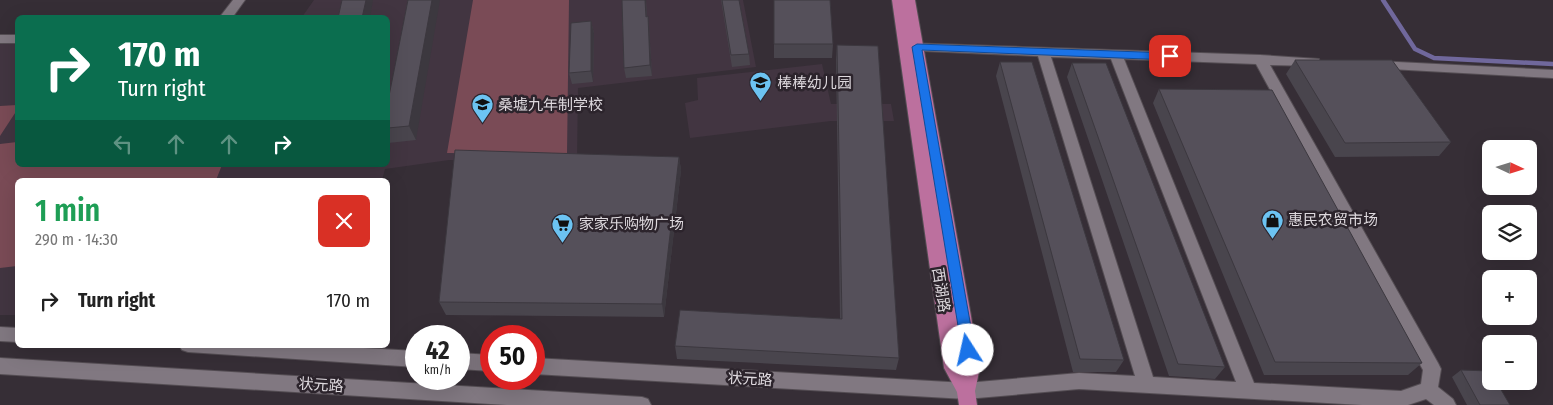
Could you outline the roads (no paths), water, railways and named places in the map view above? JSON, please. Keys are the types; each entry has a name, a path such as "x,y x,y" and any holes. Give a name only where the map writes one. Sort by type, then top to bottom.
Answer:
{"main road":[{"name":"西湖路","path":"898,0 911,47"},
{"name":"西湖路","path":"909,0 911,47 953,368 967,398"}],"street":[{"path":"227,15 239,0"},
{"path":"0,39 15,39"},
{"path":"911,47 1328,63"},
{"path":"1043,51 1147,385"},
{"path":"1116,55 1248,391"},
{"path":"1260,60 1432,369 1429,390 1447,405"},
{"path":"1367,65 1553,74"},
{"path":"0,334 15,335"},
{"path":"237,348 405,358"},
{"name":"状元路","path":"0,366 642,405"},
{"name":"状元路","path":"545,367 967,398 1079,382 1401,399 1429,390"}],"waterway":[{"path":"1383,0 1415,49 1434,58 1553,64"}],"place":[{"name":"棒棒幼儿园","path":"761,102"},
{"name":"桑墟九年制学校","path":"482,124"},
{"name":"惠民农贸市场","path":"1272,239"},
{"name":"家家乐购物广场","path":"563,243"}]}
